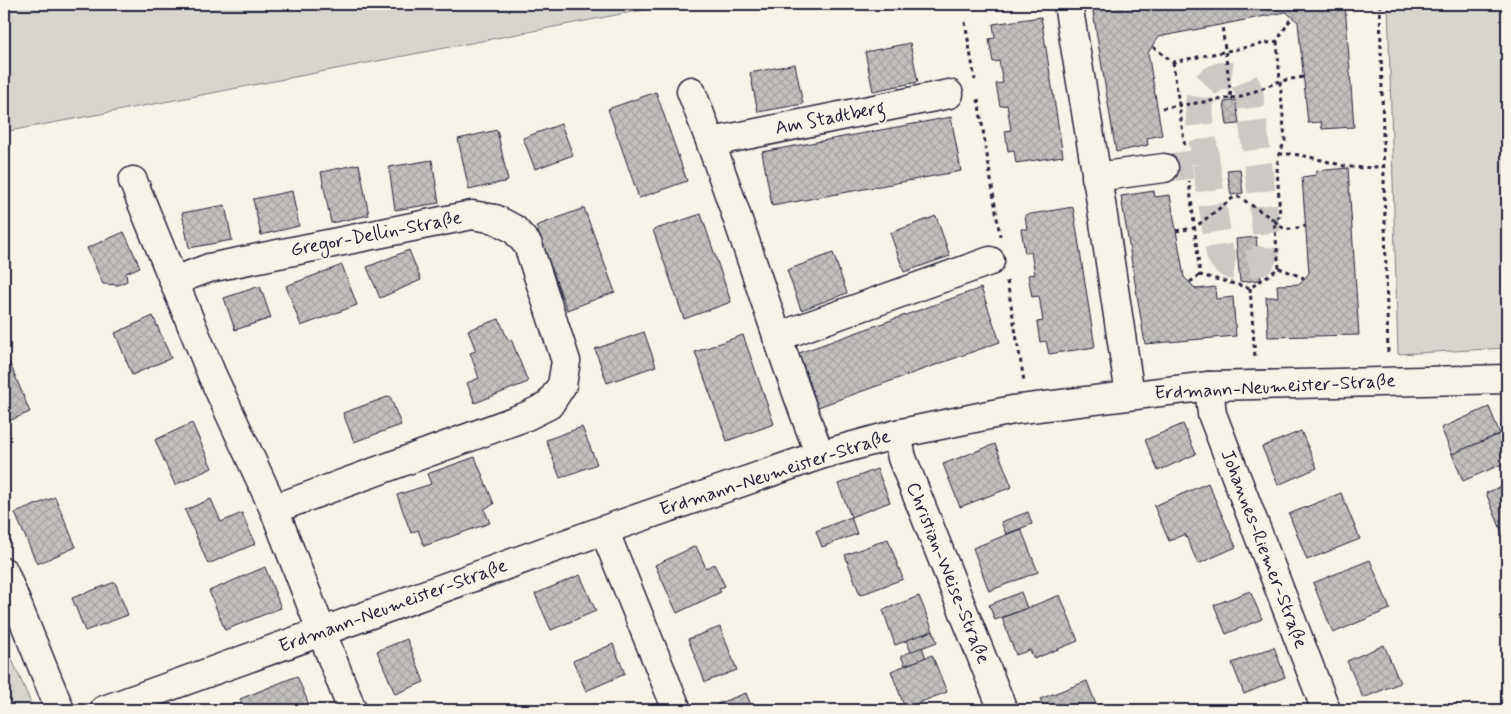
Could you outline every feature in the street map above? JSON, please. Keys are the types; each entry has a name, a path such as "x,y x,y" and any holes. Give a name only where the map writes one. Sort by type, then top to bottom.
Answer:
{"street":[{"path":"1068,4 1130,395"},
{"path":"691,91 712,142 777,338 820,455"},
{"name":"Am Stadtberg","path":"712,142 949,94"},
{"path":"1096,177 1179,165"},
{"path":"133,181 212,375 274,509 352,710"},
{"name":"Gregor-Dellin-Straße","path":"174,281 209,268 472,215 495,218 514,229 528,245 566,361 562,384 549,405 527,416 274,509"},
{"path":"777,338 999,258"},
{"name":"Erdmann-Neumeister-Straße","path":"104,710 604,530 820,455 897,434 1013,410 1208,386 1507,379"},
{"name":"Johannes-Riemer-Straße","path":"1208,386 1212,414 1326,710"},
{"name":"Christian-Weise-Straße","path":"897,434 902,458 1003,710"},
{"path":"604,530 677,710"},
{"path":"4,572 60,710"}],"path":[{"path":"1380,4 1388,358"},
{"path":"1274,220 1280,216 1277,167 1284,141 1276,41 1292,17"},
{"path":"965,22 976,88"},
{"path":"1222,25 1231,98"},
{"path":"1173,62 1276,41"},
{"path":"1153,47 1173,62 1180,106 1179,165 1194,228 1200,275"},
{"path":"1162,108 1240,97 1280,81 1303,77"},
{"path":"978,97 999,258 1024,384"},
{"path":"1279,154 1297,153 1338,165 1360,168 1384,166"},
{"path":"1176,231 1194,228 1234,197 1239,197 1274,220 1280,228 1288,230 1306,226"},
{"path":"1274,220 1279,268"},
{"path":"1279,268 1304,278"},
{"path":"1190,282 1200,275 1250,288 1279,268"},
{"path":"1250,288 1255,362"}],"shaded area":[{"path":"4,4 673,4 4,132"},
{"path":"1388,4 1507,4 1507,348 1398,354"},
{"path":"4,641 34,710 4,710"}],"building":[{"path":"1106,4 1345,4 1354,127 1322,129 1321,122 1308,123 1298,22 1286,12 1158,37 1148,53 1162,135 1147,138 1148,145 1116,152 1092,6"},
{"path":"1041,17 1063,156 1016,163 1014,150 1008,151 1005,131 1011,130 1007,105 1000,106 996,84 1003,83 999,61 993,62 989,39 995,38 993,24"},
{"path":"910,43 918,82 873,91 865,52"},
{"path":"795,64 803,104 758,112 750,73"},
{"path":"656,92 687,181 639,198 608,109"},
{"path":"1236,100 1239,124 1227,125 1224,102"},
{"path":"951,117 961,171 772,206 762,152"},
{"path":"561,124 573,155 535,169 523,138"},
{"path":"497,130 508,181 469,190 458,139"},
{"path":"432,160 439,203 395,210 389,167"},
{"path":"359,164 369,215 331,223 321,172"},
{"path":"1348,168 1359,335 1268,337 1266,297 1278,297 1277,285 1300,284 1309,273 1302,177 1316,175 1316,171"},
{"path":"1240,169 1243,193 1231,195 1227,170"},
{"path":"292,191 299,226 261,235 253,199"},
{"path":"1154,191 1155,197 1170,195 1184,277 1196,289 1215,287 1216,299 1233,297 1236,336 1145,344 1121,196"},
{"path":"225,205 232,240 189,248 182,213"},
{"path":"1073,207 1095,347 1049,354 1046,341 1040,342 1037,322 1043,321 1039,296 1032,297 1028,275 1035,274 1031,252 1025,253 1021,229 1027,229 1025,215"},
{"path":"584,208 615,292 567,310 536,226"},
{"path":"701,214 731,302 684,319 653,230"},
{"path":"936,216 950,256 904,272 890,233"},
{"path":"124,232 140,267 126,273 127,281 118,285 103,284 87,248"},
{"path":"1256,237 1261,280 1240,282 1236,239"},
{"path":"409,250 421,280 380,298 367,267"},
{"path":"833,253 847,293 801,310 787,270"},
{"path":"342,265 357,305 301,326 286,286"},
{"path":"260,286 271,318 235,330 224,298"},
{"path":"981,288 1000,342 818,407 799,353"},
{"path":"153,316 171,358 132,375 115,333"},
{"path":"499,319 508,340 511,339 528,382 475,403 467,383 479,378 470,353 476,351 468,330"},
{"path":"644,332 656,366 607,383 595,349"},
{"path":"743,335 774,424 727,441 695,352"},
{"path":"8,359 30,412 4,423 4,361"},
{"path":"390,396 401,425 354,442 343,413"},
{"path":"1489,407 1500,434 1452,454 1441,428"},
{"path":"192,423 212,468 175,485 155,440"},
{"path":"1183,424 1196,454 1158,471 1145,440"},
{"path":"582,427 597,464 560,478 546,440"},
{"path":"1301,431 1317,468 1278,485 1262,447"},
{"path":"1500,434 1507,451 1507,462 1463,481 1452,454"},
{"path":"995,444 1012,487 960,507 943,464"},
{"path":"475,457 494,504 484,509 490,523 424,546 418,530 411,533 397,495 431,484 427,474"},
{"path":"877,469 890,502 851,517 838,484"},
{"path":"1208,483 1236,547 1198,564 1185,534 1169,541 1154,506"},
{"path":"1507,484 1507,535 1504,537 1486,493"},
{"path":"1341,493 1360,539 1307,560 1289,514"},
{"path":"55,497 76,547 37,564 15,513"},
{"path":"211,499 221,522 242,513 255,544 208,564 185,510"},
{"path":"1028,512 1032,524 1006,534 1001,522"},
{"path":"851,517 857,534 822,547 816,531"},
{"path":"1021,529 1038,572 989,591 973,548"},
{"path":"888,539 903,579 860,595 845,555"},
{"path":"696,546 706,568 714,564 725,586 719,589 721,592 677,613 655,565"},
{"path":"1370,560 1390,609 1333,633 1313,583"},
{"path":"265,567 281,608 225,630 209,591"},
{"path":"580,575 596,611 551,630 535,594"},
{"path":"115,582 128,615 85,631 72,598"},
{"path":"1250,591 1262,619 1226,634 1214,605"},
{"path":"1021,592 1027,608 995,620 989,605"},
{"path":"1060,595 1078,641 1034,659 1030,650 1016,655 1002,618"},
{"path":"919,596 933,631 895,645 883,610"},
{"path":"720,627 737,670 705,682 688,639"},
{"path":"933,631 937,642 911,652 906,640"},
{"path":"407,639 424,682 395,694 377,651"},
{"path":"613,644 625,674 586,691 573,661"},
{"path":"1384,645 1400,683 1363,698 1347,661"},
{"path":"922,647 926,658 905,665 901,656"},
{"path":"1274,647 1285,677 1244,694 1232,663"},
{"path":"932,655 947,692 905,708 891,671"},
{"path":"297,676 310,707 301,710 245,710 240,699"},
{"path":"1087,681 1098,710 1045,710 1040,699"},
{"path":"746,693 753,710 719,710 717,704"}],"tunnel":[{"path":"1164,168 1206,163 1220,254 1228,263 1238,266 1261,261 1266,251 1267,238 1249,91 1244,81 1237,78 1229,76 1218,77 1206,84 1201,92 1199,108 1206,163"}]}
